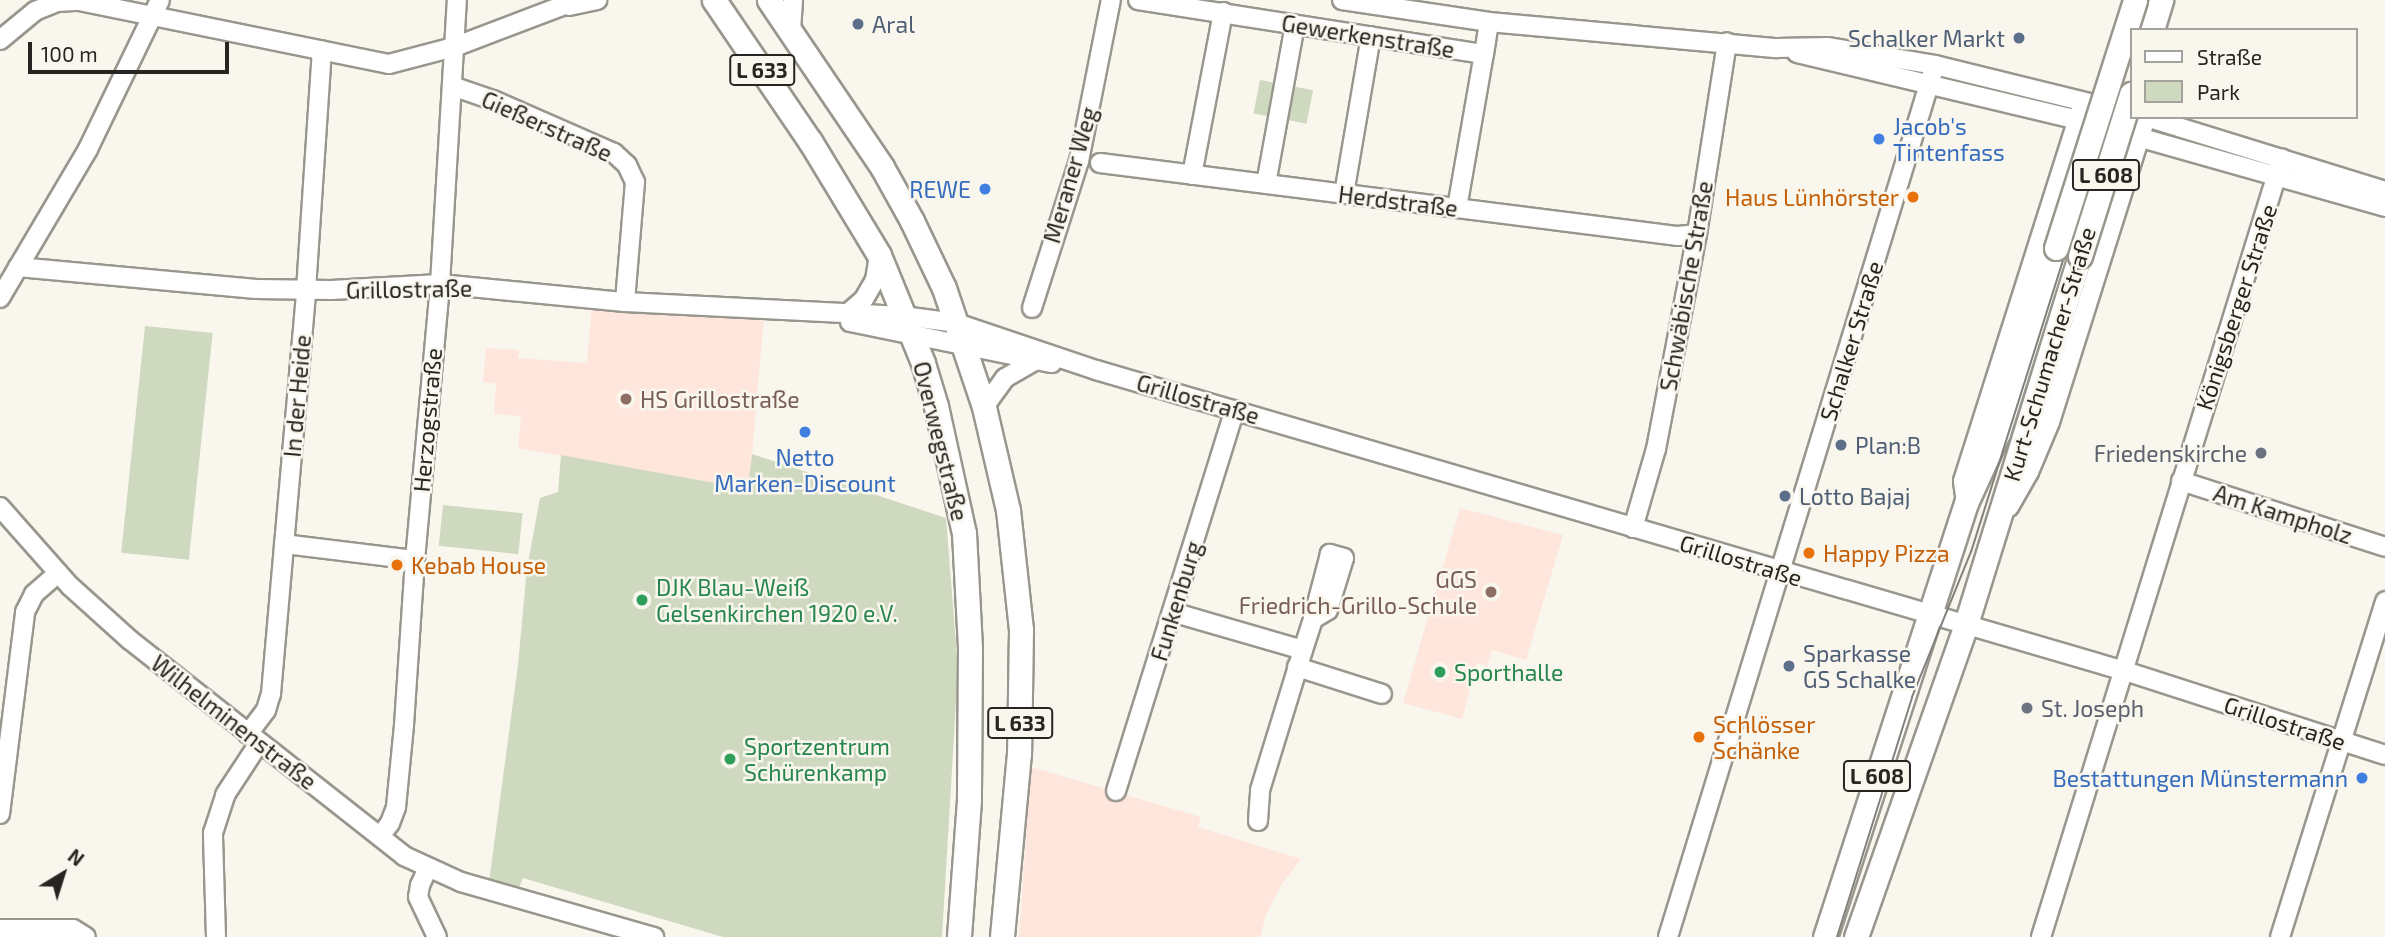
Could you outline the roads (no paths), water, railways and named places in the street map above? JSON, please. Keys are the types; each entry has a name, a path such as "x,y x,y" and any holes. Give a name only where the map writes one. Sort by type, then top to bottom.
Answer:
{"main road":[{"name":"Overwegstraße","path":"714,0 810,141 879,255 936,405 964,534 971,649 969,800 959,937"},
{"name":"Overwegstraße","path":"769,0 882,167 944,288 984,407 1008,510 1021,630 1019,753 1002,937"},
{"name":"Kurt-Schumacher-Straße","path":"1825,937 1966,503 1998,433 2135,0"},
{"path":"2153,28 2161,0"},
{"name":"Kurt-Schumacher-Straße","path":"1856,937 1966,624 2130,97"}],"street":[{"name":"Herzogstraße","path":"380,836 390,823 396,807 440,284 457,0"},
{"path":"0,40 35,11 57,2 79,1 158,7 323,51 389,64 454,47 570,4 597,0"},
{"path":"791,30 793,0"},
{"name":"Meraner Weg","path":"1032,308 1079,160 1111,0"},
{"name":"Gewerkenstraße","path":"1138,0 1484,54 1489,22"},
{"name":"Gewerkenstraße","path":"1342,0 1489,22 1727,41 1777,48 1831,63 1930,83"},
{"path":"0,298 88,149 158,7"},
{"path":"1192,175 1223,12"},
{"path":"1266,184 1295,25"},
{"path":"1344,194 1371,36"},
{"name":"Schwäbische Straße","path":"1633,528 1656,449 1697,234 1727,41"},
{"name":"Gewerkenstraße","path":"1777,48 1827,47 1935,65"},
{"name":"In der Heide","path":"216,937 213,833 225,795 269,704 306,290 323,51"},
{"path":"1458,208 1484,54"},
{"path":"1935,65 2130,113"},
{"name":"Schalker Straße","path":"1668,937 1935,65"},
{"path":"1930,83 2078,120 2385,207"},
{"name":"Gießerstraße","path":"452,86 614,153 627,165 635,181 625,302"},
{"path":"2078,120 2084,100"},
{"name":"Kurt-Schumacher-Straße","path":"1993,534 2029,472 2050,422 2145,119"},
{"path":"2153,119 2385,191"},
{"name":"Kurt-Schumacher-Straße","path":"1966,503 1963,481 2078,120"},
{"name":"Königsberger Straße","path":"2041,937 2282,158"},
{"name":"Herdstraße","path":"1100,163 1678,236 1697,234"},
{"path":"848,313 864,299 875,280 879,255"},
{"name":"Grillostraße","path":"18,267 256,289 306,290 440,284 625,302 848,313 907,325"},
{"name":"Grillostraße","path":"799,310 959,333 1096,370 2125,671 2385,755"},
{"name":"Grillostraße","path":"959,333 1035,361 1096,370"},
{"path":"984,407 1005,378 1035,361"},
{"name":"Funkenburg","path":"1116,791 1235,410"},
{"name":"Am Kampholz","path":"2181,481 2385,547"},
{"name":"Wilhelminenstraße","path":"0,506 58,573 130,640 404,856 461,882 654,937"},
{"path":"284,544 415,560"},
{"path":"0,814 25,612 34,594 58,573"},
{"path":"2280,937 2385,601"},
{"path":"1172,612 1300,659 1382,694"},
{"path":"1258,821 1260,790 1313,619"},
{"path":"428,868 420,884 418,897 437,937"},
{"path":"0,929 73,929 86,937"}],"tram line":[{"path":"2137,28 2146,0"},
{"path":"1837,937 1912,697 1971,552 2130,48"}],"place":[{"name":"Aral","path":"858,24"},
{"name":"Schalker Markt","path":"2019,38"},
{"name":"Jacob's Tintenfass","path":"1879,139"},
{"name":"REWE","path":"985,189"},
{"name":"Haus Lünhörster","path":"1913,197"},
{"name":"HS Grillostraße","path":"626,399"},
{"name":"Netto Marken-Discount","path":"805,432"},
{"name":"Plan:B","path":"1841,445"},
{"name":"Friedenskirche","path":"2261,453"},
{"name":"Lotto Bajaj","path":"1785,496"},
{"name":"Happy Pizza","path":"1809,553"},
{"name":"Kebab House","path":"397,565"},
{"name":"GGS Friedrich-Grillo-Schule","path":"1491,592"},
{"name":"DJK Blau-Weiß Gelsenkirchen 1920 e.V.","path":"642,600"},
{"name":"Sparkasse GS Schalke","path":"1789,666"},
{"name":"Sporthalle","path":"1440,672"},
{"name":"St. Joseph","path":"2027,708"},
{"name":"Schlösser Schänke","path":"1699,737"},
{"name":"Sportzentrum Schürenkamp","path":"730,759"},
{"name":"Bestattungen Münstermann","path":"2362,778"}]}
